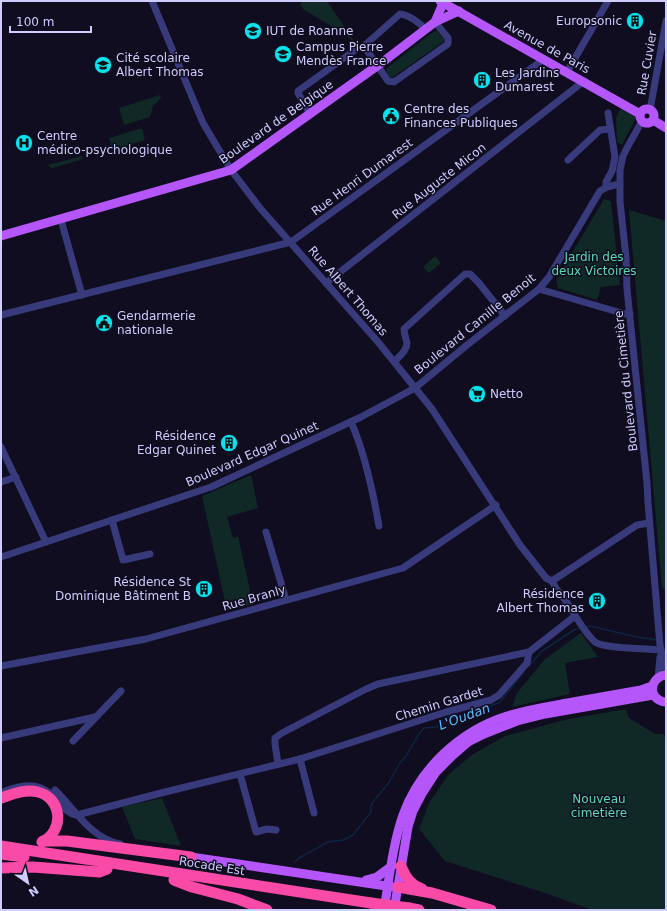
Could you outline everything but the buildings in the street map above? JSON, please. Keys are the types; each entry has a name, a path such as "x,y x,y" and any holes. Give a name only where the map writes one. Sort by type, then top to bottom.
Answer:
{"highway":[{"path":"1,798 19,792 31,791 42,793 51,800 57,812 58,823 53,834 43,842"},
{"path":"1,842 22,844 67,841 191,857"},
{"name":"Rocade Est","path":"1,846 212,886 368,907 414,909"},
{"name":"Rocade Est","path":"1,854 192,882"},
{"path":"396,866 411,883 432,893"},
{"path":"1,868 33,867 99,872 107,869"},
{"path":"212,886 238,899 267,910"},
{"path":"393,887 432,893 491,910"}],"main road":[{"name":"Avenue de Paris","path":"443,2 584,81 641,117"},
{"path":"436,22 443,2"},
{"name":"Boulevard de Belgique","path":"1,236 222,174 231,170 377,66 425,29 460,11"},
{"path":"645,109 650,110 654,115 653,120 648,123 641,117 645,109"},
{"path":"653,120 666,128"},
{"path":"394,910 393,887 396,866 409,820 418,801 436,772 453,755 468,742 495,729 517,721 653,690 662,676"},
{"path":"653,690 657,699 664,702 666,711"},
{"path":"191,857 328,876 393,887"},
{"path":"328,876 368,880 377,877 396,866"},
{"path":"384,910 393,887"}],"street":[{"name":"Rue Albert Thomas","path":"152,1 203,123 231,170 248,194 378,342 432,409 496,505 520,545 546,578 552,581 586,632 596,642 608,646 660,647"},
{"path":"567,72 608,1"},
{"path":"310,114 298,91 358,48 364,46 400,14 422,24 425,29"},
{"path":"364,46 386,79 394,82 448,44 448,38 436,22"},
{"name":"Rue Cuvier","path":"650,110 666,23"},
{"name":"Rue Henri Dumarest","path":"291,242 544,59"},
{"name":"Rue Auguste Micon","path":"326,283 584,81"},
{"path":"608,113 615,157 612,170 606,182 606,187 619,184"},
{"name":"Boulevard du Cimetière","path":"641,117 623,156 619,184 630,314 641,412 662,676"},
{"path":"568,160 600,130 610,129"},
{"name":"Boulevard Camille Benoit","path":"415,388 504,316 539,290 600,191 606,187"},
{"path":"61,220 82,295"},
{"path":"1,315 291,242"},
{"path":"396,360 405,351 407,344 404,329 465,274 470,274 476,280 504,316"},
{"path":"539,290 623,314 630,314"},
{"name":"Boulevard Edgar Quinet","path":"1,557 212,487 351,422 415,388"},
{"path":"351,422 372,488 379,526"},
{"path":"1,447 46,542"},
{"path":"1,482 16,477"},
{"name":"Rue Branly","path":"1,666 146,639 403,568 496,505"},
{"path":"112,520 123,560 150,554"},
{"path":"552,581 637,525 649,522"},
{"path":"266,532 286,600"},
{"path":"278,764 275,744 276,738 282,733 366,689 378,684 529,652 577,619"},
{"name":"Boulevard du Cimetière","path":"660,647 666,670"},
{"name":"Chemin Gardet","path":"77,815 278,764 300,760 446,712 491,700 499,695 527,663 529,652"},
{"path":"73,741 121,690"},
{"path":"1,738 95,716"},
{"path":"300,760 314,813"},
{"path":"240,774 256,832 267,829 276,830"},
{"path":"1,788 23,782 39,782 48,785 56,791 91,830 112,842 191,857"},
{"path":"1,793 18,786 26,785 42,787 50,792 68,812 77,815"}],"green space":[{"path":"302,1 327,1 356,44 345,34 304,10 300,5"},
{"path":"437,31 444,39 443,42 393,77 390,77 386,71 387,68 433,32"},
{"path":"160,95 161,98 153,106 150,117 124,125 119,108"},
{"path":"620,109 623,109 636,118 622,145 617,142 616,118"},
{"path":"142,128 145,140 113,150 109,138"},
{"path":"82,156 83,159 53,168 48,165"},
{"name":"Jardin des deux Victoires","path":"604,199 611,201 620,285 601,287 597,300 558,288 556,280"},
{"path":"629,210 666,221 666,591 662,588"},
{"path":"435,256 441,263 429,273 423,267"},
{"path":"251,475 258,508 227,517 233,538 238,536 253,604 227,611 202,496"},
{"path":"581,633 598,657 565,663 570,694 512,707 517,693 545,659"},
{"name":"Nouveau cimetière","path":"626,709 629,718 655,734 664,734 666,744 666,910 592,910 545,893 445,861 419,829 429,803 449,774 473,754 505,736 568,719"},
{"path":"162,798 181,846 135,839 122,807"}],"waterway":[{"name":"L'Oudan","path":"585,627 590,626 637,637 658,640"},
{"name":"L'Oudan","path":"529,666 542,651 574,630 580,628"},
{"name":"L'Oudan","path":"295,862 299,858 328,842 343,840 353,835 371,812 372,803 388,784 400,763 424,728 436,727 455,717 499,703 524,672"}],"place":[{"name":"Europsonic","path":"635,21"},
{"name":"IUT de Roanne","path":"253,31"},
{"name":"Campus Pierre Mendès France","path":"283,54"},
{"name":"Cité scolaire Albert Thomas","path":"103,65"},
{"name":"Les Jardins Dumarest","path":"482,80"},
{"name":"Centre des Finances Publiques","path":"391,116"},
{"name":"Centre médico-psychologique","path":"24,143"},
{"name":"Gendarmerie nationale","path":"104,323"},
{"name":"Netto","path":"477,394"},
{"name":"Résidence Edgar Quinet","path":"229,443"},
{"name":"Résidence St Dominique Bâtiment B","path":"204,589"},
{"name":"Résidence Albert Thomas","path":"597,601"}]}
